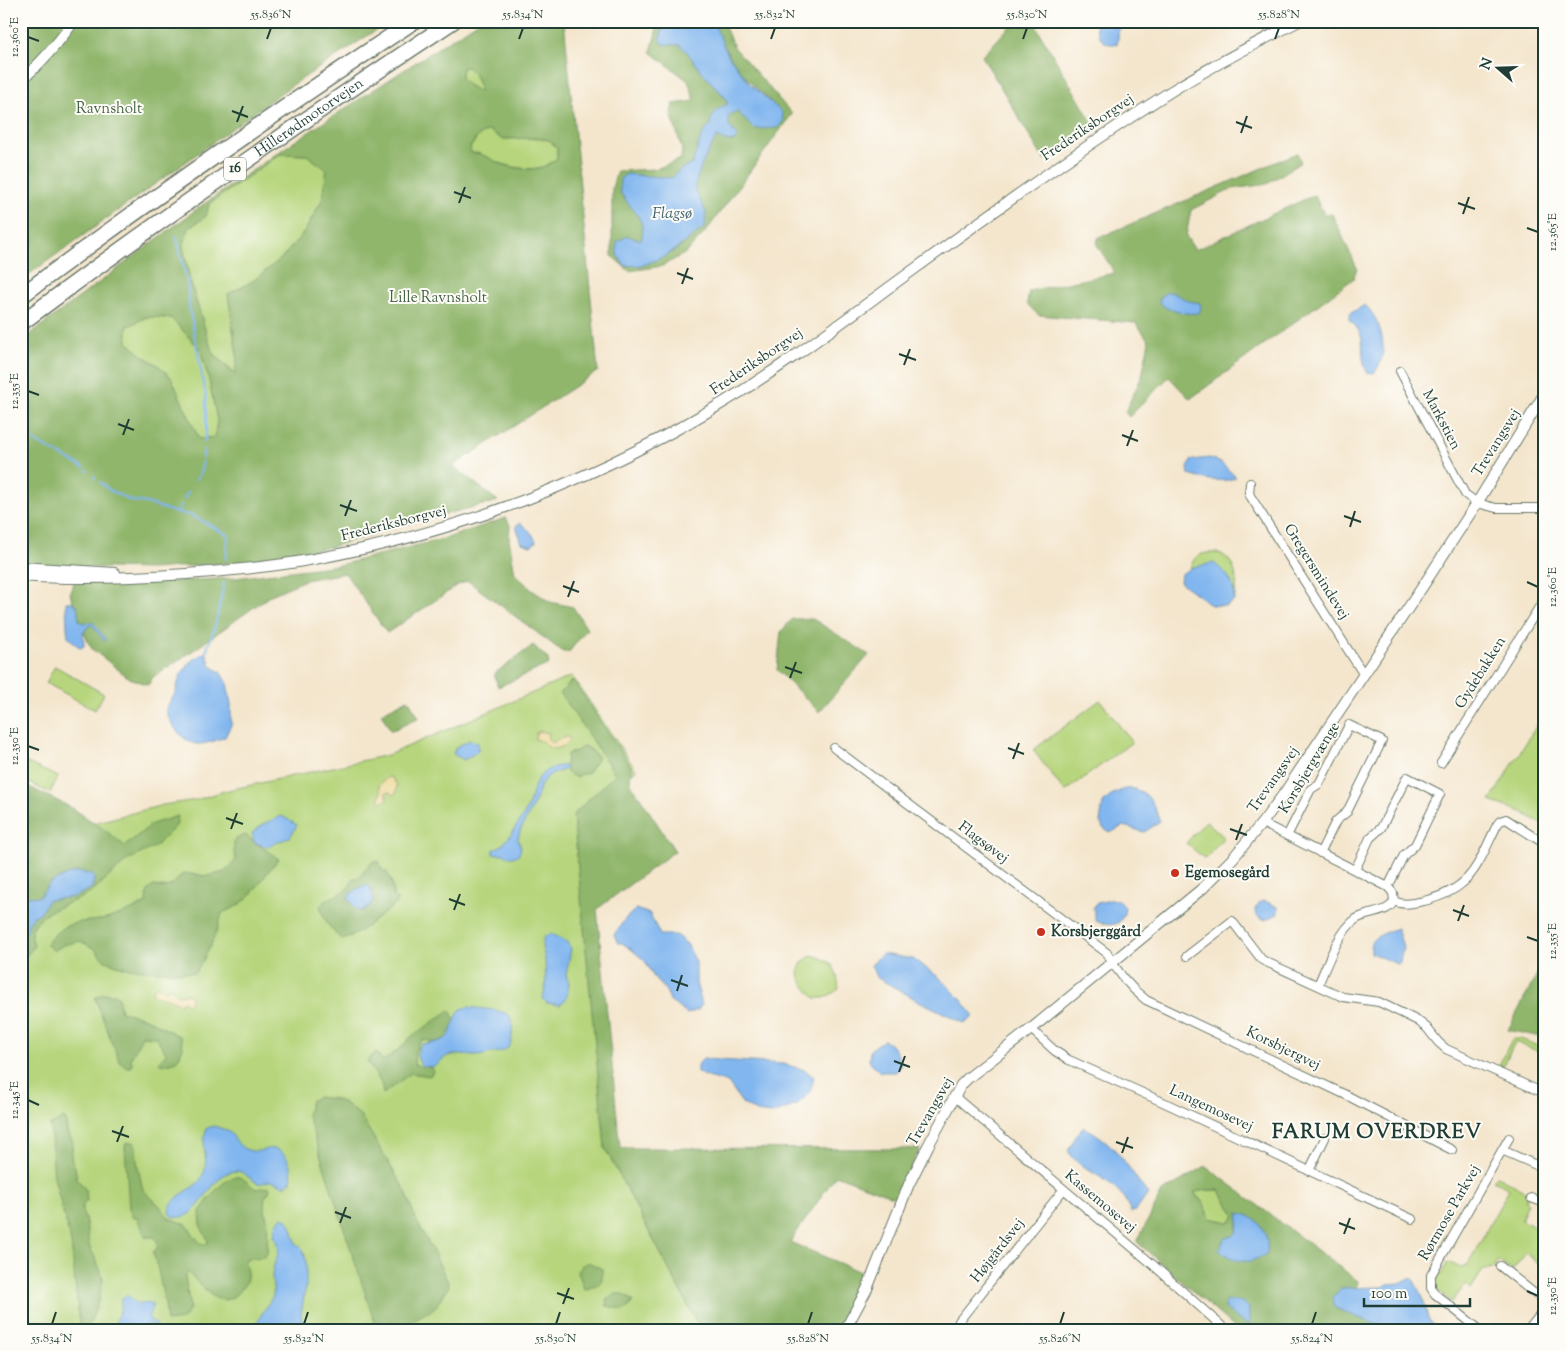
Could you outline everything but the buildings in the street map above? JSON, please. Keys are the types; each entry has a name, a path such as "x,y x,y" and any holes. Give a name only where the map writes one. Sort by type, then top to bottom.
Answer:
{"highway":[{"name":"Hillerødmotorvejen","path":"21,296 85,248 252,130 414,21"},
{"name":"Hillerødmotorvejen","path":"21,323 99,265 263,149 453,21"}],"street":[{"path":"21,80 58,44 74,21"},
{"name":"Frederiksborgvej","path":"21,576 100,579 232,571 291,563 375,547 455,525 528,500 602,468 663,438 717,407 770,373 1040,178 1121,124 1177,88 1298,21"},
{"name":"Markstien","path":"1400,371 1465,494 1477,503"},
{"name":"Trevangsvej","path":"845,1330 867,1289 909,1184 961,1085 1203,888 1233,858 1262,823 1364,675 1477,503 1545,393"},
{"name":"Gregersmindevej","path":"1250,483 1250,494 1364,675"},
{"path":"1477,503 1496,508 1545,508"},
{"name":"Frederiksborgvej","path":"21,567 166,575"},
{"name":"Gydebakken","path":"1441,763 1545,598"},
{"name":"Korsbjergvænge","path":"1287,836 1311,789 1319,784 1349,725 1382,741 1347,812 1336,821 1320,853"},
{"name":"Flagsøvej","path":"834,748 1107,953 1112,963"},
{"path":"1318,984 1345,930 1356,919 1388,908 1394,901 1393,893 1388,887 1404,855 1415,845 1440,794 1407,777 1381,828 1370,838 1355,870"},
{"path":"1394,901 1399,904 1411,904 1440,897 1455,890 1473,871 1497,825 1503,819 1506,819 1545,844"},
{"name":"Korsbjergvænge","path":"1262,823 1388,887"},
{"path":"1187,956 1232,921 1262,960 1343,997 1380,1002 1418,1021 1446,1049 1545,1092"},
{"name":"Korsbjergvej","path":"1112,963 1129,986 1146,1000 1346,1095 1452,1150"},
{"name":"Langemosevej","path":"1031,1029 1055,1051 1070,1060 1412,1219"},
{"name":"Kassemosevej","path":"955,1097 1151,1263 1226,1330"},
{"path":"1309,1171 1325,1138"},
{"name":"Rørmose Parkvej","path":"1480,1330 1435,1294 1431,1288 1431,1275 1509,1138"},
{"path":"1502,1150 1545,1170"},
{"name":"Højgårdsvej","path":"956,1330 959,1321 1063,1190"},
{"path":"1531,1198 1545,1204"},
{"path":"1500,1266 1545,1302"},
{"path":"1528,1330 1545,1309"}],"green space":[{"name":"Ravnsholt","path":"21,21 390,21 285,90 21,280"},
{"name":"Lille Ravnsholt","path":"479,21 564,21 598,371 453,466 498,501 402,525 331,547 251,561 152,569 73,567 21,563 21,428 31,418 25,403 21,401 21,341 201,206 286,147","holes":["467,67 475,75 479,85 479,92 461,78 462,68","489,130 502,139 535,138 549,140 557,148 557,158 544,167 528,169 512,167 481,154 471,153 470,147 478,136","280,154 307,155 327,170 322,200 305,231 283,257 253,281 228,294 237,356 235,375 212,352 190,281 183,247 189,228 206,216 209,204","146,317 171,318 200,349 209,380 217,420 215,437 199,439 171,377 127,342 127,327"]},
{"path":"659,21 665,21 660,38 680,45 688,52 705,76 724,96 728,104 702,135 692,164 681,169 672,178 626,175 621,193 641,221 643,234 641,241 654,261 666,256 686,243 706,212 694,189 703,161 718,136 726,141 735,141 738,136 729,126 727,116 770,100 736,65 718,34 713,21 722,21 734,47 792,114 707,230 686,253 662,266 629,271 612,256 612,188 617,171 656,169 681,159 682,149 671,113 673,104 695,101 688,81 651,52"},
{"path":"1015,21 1033,21 1096,129 1044,160 982,56"},
{"path":"467,67 476,78 479,92 461,78 462,68"},
{"path":"489,130 502,139 535,138 549,140 557,148 557,158 548,165 527,169 504,164 471,153 470,148 478,136"},
{"path":"1297,153 1301,162 1267,184 1232,189 1191,210 1186,236 1195,250 1314,195 1324,214 1332,214 1357,268 1353,279 1190,399 1169,377 1129,417 1125,412 1142,376 1149,341 1136,323 1038,315 1027,304 1029,291 1115,273 1097,245 1098,238"},
{"path":"280,154 307,155 327,170 322,200 305,231 283,257 253,281 228,294 237,356 236,375 212,352 190,281 183,247 189,228 206,216 209,204"},
{"path":"146,317 171,318 200,349 209,380 217,420 215,437 200,440 158,365 126,342 127,327"},
{"path":"506,518 510,525 509,539 515,574 532,590 550,602 573,607 587,629 569,652 563,652 468,581 458,585 387,633 345,573 305,580 271,595 153,677 148,685 129,678 92,649 70,594 74,582 141,583 235,578 339,565 447,538"},
{"path":"1207,553 1221,554 1232,564 1236,576 1234,600 1234,590 1190,568 1196,558"},
{"path":"792,619 813,619 869,655 819,712 777,670 781,632"},
{"path":"533,645 548,659 549,664 498,687 494,674"},
{"path":"55,666 104,694 95,710 46,683"},
{"path":"572,676 636,770 579,818 591,911 605,1148 701,1330 21,1330 21,792 90,824 163,805 196,800 224,791 388,755"},
{"path":"573,680 631,767 630,782 675,851 597,909 620,1148 920,1149 896,1198 836,1175 790,1242 867,1275 836,1330 701,1330 605,1148 573,815 615,774 560,693"},
{"path":"408,699 419,718 391,731 381,713"},
{"path":"1100,700 1132,742 1065,792 1033,750"},
{"path":"1545,712 1545,826 1522,812 1490,801"},
{"path":"584,746 592,750 598,758 587,774 581,774 576,777 566,771 567,754"},
{"path":"25,762 58,777 50,793 21,779 21,770"},
{"path":"21,783 72,808 125,846 152,824 178,816 176,826 156,846 128,860 89,894 46,913 33,927 31,935 34,945 27,955 21,955"},
{"path":"1206,821 1224,837 1205,859 1186,843"},
{"path":"245,835 279,859 245,900 236,907 222,913 211,944 195,973 123,967 105,961 95,949 80,941 63,945 54,951 46,944 61,929 72,924 106,919 141,906 146,903 147,893 151,888 154,886 168,887 183,873 207,876 224,872 236,860 234,840"},
{"path":"373,861 379,862 383,871 387,872 393,886 393,895 398,900 396,904 361,931 343,940 328,925 320,906 327,900 345,891 354,878 358,878","holes":["370,887 373,900 364,911 359,911 349,900 350,895 359,888"]},
{"path":"812,955 825,960 833,966 837,975 839,989 825,998 815,998 800,977 799,973 802,963"},
{"path":"1545,959 1545,1011 1543,1011 1538,1024 1545,1030 1545,1038 1508,1030"},
{"path":"102,994 116,994 121,1011 145,1018 181,1037 183,1048 177,1061 162,1065 159,1063 166,1053 156,1037 142,1036 131,1058 131,1067 120,1063 95,998"},
{"path":"450,1010 454,1019 456,1019 453,1029 448,1036 431,1043 431,1041 422,1040 415,1051 414,1064 431,1068 433,1071 431,1075 411,1073 383,1094 381,1083 367,1061 376,1052 383,1061 402,1047 411,1037"},
{"path":"1512,1039 1521,1039 1545,1049 1545,1054 1515,1042 1502,1069 1498,1067"},
{"path":"317,1097 343,1102 360,1115 406,1192 416,1220 448,1282 449,1286 436,1306 394,1330 377,1330 307,1114 311,1100"},
{"path":"63,1118 66,1120 67,1132 73,1142 71,1158 77,1179 86,1190 87,1201 83,1205 82,1210 86,1222 89,1245 103,1278 99,1299 90,1322 90,1330 80,1330 71,1243 54,1177 50,1125"},
{"path":"131,1142 135,1144 143,1190 160,1206 169,1218 186,1224 202,1244 207,1244 208,1240 201,1227 200,1211 222,1184 234,1177 239,1177 256,1189 270,1188 265,1197 264,1204 268,1225 267,1254 264,1257 245,1259 247,1280 243,1287 231,1298 223,1300 215,1298 188,1273 185,1276 190,1309 182,1320 167,1322 165,1304 153,1253 158,1246 157,1240 154,1237 146,1237 137,1218 133,1218 129,1208 125,1146 126,1143"},
{"path":"1206,1166 1358,1281 1357,1287 1341,1288 1335,1308 1369,1322 1401,1330 1237,1330 1137,1242 1162,1192","holes":["1219,1190 1235,1214 1233,1220 1228,1222 1210,1218 1203,1201 1194,1192","1239,1214 1246,1262 1225,1254 1226,1238 1234,1237 1237,1233"]},
{"path":"1497,1176 1529,1193 1525,1201 1528,1203 1521,1220 1545,1231 1545,1269 1526,1253 1512,1271 1498,1261 1494,1268 1483,1270 1471,1289 1466,1284 1452,1302 1438,1291 1433,1282 1438,1272 1442,1274 1448,1262 1461,1268 1467,1266 1509,1189 1493,1180"},
{"path":"1219,1190 1235,1214 1233,1220 1228,1222 1210,1218 1207,1209 1194,1192"},
{"path":"588,1262 602,1269 602,1279 599,1285 586,1289 578,1272 581,1266"},
{"path":"616,1294 623,1294 633,1301 629,1307 624,1310 607,1306 606,1300"}],"sand":[{"path":"539,731 549,733 548,739 553,743 558,739 568,737 570,739 561,747 549,748 544,742 535,739 536,733"},
{"path":"388,777 392,778 397,785 396,793 393,795 390,792 386,792 388,798 384,802 380,801 379,798 381,792 379,785"},
{"path":"156,986 159,986 164,991 167,991 170,987 178,995 188,994 191,996 191,1001 188,1004 183,1001 180,1004 171,999 154,996 152,993"}],"water":[{"name":"Flagsø","path":"665,21 713,21 728,55 750,84 782,112 783,122 777,128 754,129 737,111 728,116 729,126 738,136 735,141 726,141 717,137 703,162 694,189 706,212 705,227 666,256 644,265 625,266 617,255 617,242 627,236 641,240 643,233 638,216 621,193 620,179 626,174 672,178 681,169 692,164 702,135 711,124 710,121 718,109 728,104 724,96 680,45 663,44 660,38"},
{"path":"1095,21 1119,21 1117,44 1107,43 1101,38"},
{"path":"1171,292 1189,301 1200,303 1199,313 1178,312 1166,308 1159,302 1161,296"},
{"path":"1365,305 1370,310 1381,332 1382,356 1379,366 1374,373 1367,372 1364,364 1360,333 1349,320 1351,313"},
{"path":"1210,458 1221,463 1236,477 1220,480 1189,475 1188,467 1191,460"},
{"path":"520,523 530,531 535,539 536,542 531,546 522,543 516,526"},
{"path":"1214,563 1227,575 1232,583 1234,601 1226,606 1211,605 1180,582 1181,574 1193,567"},
{"path":"66,602 72,602 77,606 79,620 82,623 93,622 106,640 104,641 92,625 89,625 83,633 84,646 81,648 74,643 68,636"},
{"path":"206,652 211,666 220,672 227,683 231,704 231,725 225,737 208,743 198,744 187,740 177,731 169,719 166,708 175,694 180,676 192,660"},
{"path":"470,740 478,743 478,751 464,760 453,754 456,747"},
{"path":"565,766 566,769 549,775 541,784 537,798 520,831 518,839 521,848 519,854 512,857 505,854 493,854 493,850 506,841 523,816 539,778 550,769"},
{"path":"1125,789 1136,789 1146,795 1157,812 1160,822 1144,832 1123,826 1110,833 1103,828 1100,822 1103,803 1113,794"},
{"path":"282,816 297,825 290,837 266,847 254,842 252,833 265,823"},
{"path":"77,872 93,874 92,888 74,897 48,900 40,913 29,922 27,932 21,939 21,892 28,896 39,897 50,883"},
{"path":"369,886 373,900 368,908 361,911 354,907 348,898 355,890"},
{"path":"1119,900 1125,908 1122,919 1111,925 1096,921 1093,908 1097,903"},
{"path":"1265,901 1278,907 1278,913 1264,920 1258,917 1255,909 1260,902"},
{"path":"636,909 650,914 660,935 676,935 687,944 696,962 696,983 702,1004 698,1010 687,1014 671,1002 666,991 653,976 645,961 622,943 618,943 614,935 625,919"},
{"path":"1397,928 1403,947 1400,962 1397,964 1371,953 1373,940"},
{"path":"551,934 567,942 571,949 566,975 569,983 567,996 560,1005 547,1003 543,999 546,983 545,959 542,946 545,936"},
{"path":"882,954 913,959 940,978 960,998 974,1016 964,1023 876,977 871,965"},
{"path":"467,1007 495,1010 508,1014 512,1027 511,1041 508,1048 503,1051 480,1056 452,1055 444,1058 437,1065 422,1066 418,1061 418,1049 422,1044 441,1041 446,1038 460,1010"},
{"path":"884,1040 896,1051 899,1058 901,1066 896,1072 880,1072 869,1061 870,1050"},
{"path":"703,1059 783,1064 805,1070 814,1077 810,1092 797,1105 772,1114 756,1112 742,1103 728,1083 697,1072 697,1065"},
{"path":"214,1126 229,1132 240,1145 250,1151 279,1150 289,1162 291,1181 285,1186 272,1181 260,1184 239,1171 227,1173 219,1179 199,1205 191,1212 183,1217 174,1217 169,1213 173,1202 199,1182 202,1177 205,1165 205,1134 207,1128"},
{"path":"1084,1127 1106,1141 1114,1149 1148,1194 1136,1211 1131,1212 1115,1188 1079,1164 1068,1151 1078,1133"},
{"path":"1239,1213 1247,1215 1258,1222 1267,1239 1267,1253 1254,1260 1236,1260 1219,1249 1226,1238 1234,1235 1238,1230"},
{"path":"282,1217 286,1218 291,1225 296,1243 303,1249 306,1260 306,1285 301,1314 304,1330 252,1330 273,1296 272,1275 278,1251 274,1236 277,1223"},
{"path":"1410,1278 1413,1279 1423,1298 1428,1318 1436,1330 1401,1330 1369,1322 1335,1308 1333,1297 1341,1288 1383,1287 1388,1284 1400,1283"},
{"path":"127,1295 136,1303 153,1304 148,1318 156,1326 146,1324 143,1330 124,1330 117,1326 116,1319 120,1311 122,1298"},
{"path":"1225,1302 1242,1302 1249,1308 1249,1325 1239,1320 1225,1308"}],"waterway":[{"path":"176,236 187,280 190,312 206,396 206,434 204,442"},
{"path":"25,435 84,468"},
{"path":"196,480 201,471 204,449"},
{"path":"100,482 108,489 131,501 147,503 177,513 191,515 228,535 226,559"},
{"path":"184,499 188,492"},
{"path":"177,513 181,505"},
{"path":"206,652 216,623 224,583"}],"place":[{"name":"Egemosegård","path":"1175,873"},
{"name":"Korsbjerggård","path":"1041,932"}],"district":[{"name":"FARUM OVERDREV","path":"1377,1133"}]}
